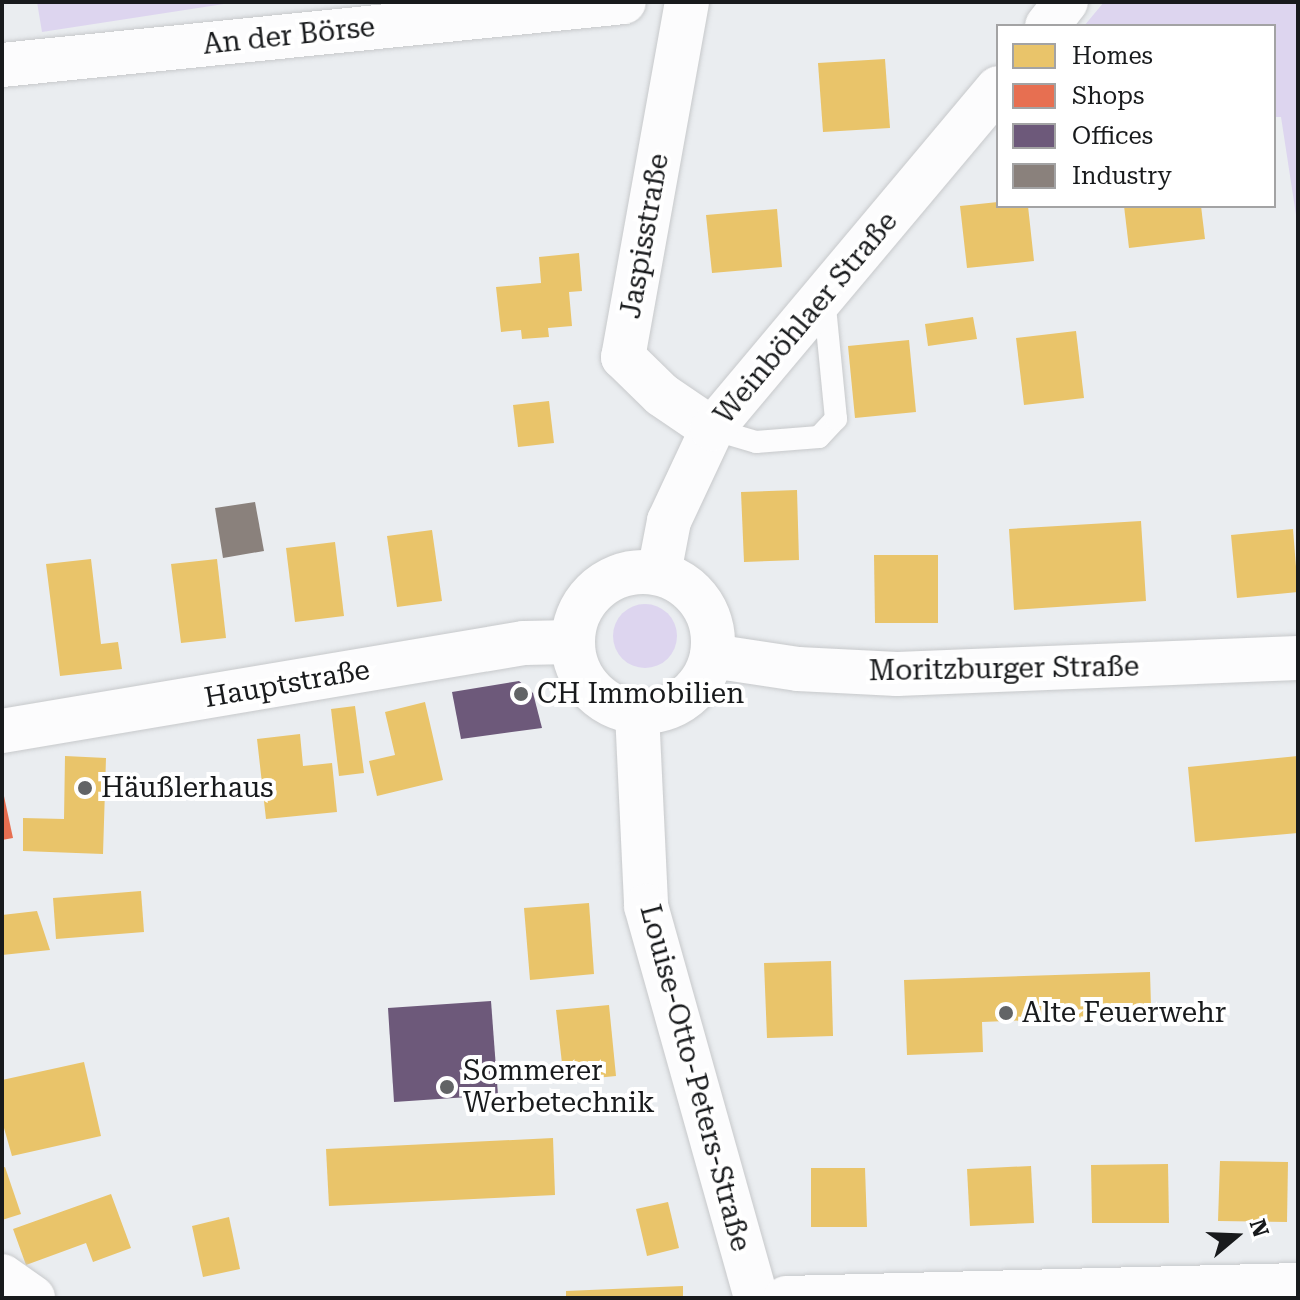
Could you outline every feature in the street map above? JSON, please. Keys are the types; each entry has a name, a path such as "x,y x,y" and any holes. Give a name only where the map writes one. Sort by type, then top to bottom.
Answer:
{"street":[{"name":"An der Börse","path":"2,65 624,2"},
{"name":"Jaspisstraße","path":"687,2 623,357 662,395 712,429"},
{"path":"1049,24 1066,2"},
{"name":"Weinböhlaer Straße","path":"659,573 669,521 712,429 996,90"},
{"path":"638,571 659,573 696,595 713,634 712,656 693,691 677,704 637,712 600,697 576,663 573,642 585,602 599,587 638,571"},
{"name":"Hauptstraße","path":"2,731 524,643 573,642"},
{"name":"Moritzburger Straße","path":"712,656 798,669 897,674 1298,658"},
{"name":"Louise-Otto-Peters-Straße","path":"637,712 646,906 756,1298"},
{"path":"2,1276 33,1298"},
{"path":"786,1298 1298,1285"}],"lane":[{"path":"712,429 756,442 819,437 836,419 823,296"}],"shaded area":[{"path":"37,2 237,2 42,32"},
{"path":"1104,2 1298,2 1298,228 1281,117 1276,117 1276,24 1086,24"},
{"path":"645,604 668,613 677,636 668,659 645,668 622,659 613,636 622,613"}],"building: Homes":[{"path":"885,59 890,128 823,132 818,63"},
{"path":"996,202 996,208 1028,208 1034,261 967,268 960,206"},
{"path":"1124,208 1201,208 1205,239 1129,248"},
{"path":"777,209 782,267 712,273 706,215"},
{"path":"579,253 582,291 569,292 572,326 548,328 549,337 522,339 521,330 501,332 496,287 541,283 539,257"},
{"path":"973,317 977,339 928,346 925,324"},
{"path":"1076,331 1084,398 1024,405 1016,338"},
{"path":"909,340 916,412 855,418 848,346"},
{"path":"549,401 554,443 518,447 513,405"},
{"path":"797,490 799,560 744,562 741,492"},
{"path":"1141,521 1146,601 1014,610 1009,529"},
{"path":"1293,529 1298,592 1237,598 1231,535"},
{"path":"432,530 442,601 397,607 387,536"},
{"path":"335,542 344,616 295,622 286,548"},
{"path":"874,555 938,555 938,623 875,623"},
{"path":"91,559 101,644 118,642 122,669 60,676 46,564"},
{"path":"217,559 226,638 181,643 171,564"},
{"path":"425,702 443,780 377,796 369,761 395,755 385,712"},
{"path":"355,706 364,773 339,776 331,709"},
{"path":"300,734 303,766 332,763 337,812 266,819 257,739"},
{"name":"Häußlerhaus","path":"65,756 106,758 103,854 23,851 23,818 64,819"},
{"path":"1298,756 1298,833 1195,842 1188,767"},
{"path":"141,891 144,932 56,939 53,898"},
{"path":"589,903 594,974 530,980 524,908"},
{"path":"37,911 50,950 2,955 2,915"},
{"path":"831,961 833,1036 767,1038 764,963"},
{"name":"Alte Feuerwehr","path":"1150,972 1151,1006 1106,1008 1107,1017 982,1022 983,1052 907,1055 904,980"},
{"path":"609,1005 616,1076 564,1081 556,1010"},
{"path":"84,1062 101,1136 12,1156 2,1121 2,1080"},
{"path":"553,1138 555,1195 329,1206 326,1149"},
{"path":"1220,1161 1288,1162 1287,1222 1218,1221"},
{"path":"1168,1164 1169,1223 1092,1223 1091,1165"},
{"path":"1031,1166 1034,1223 970,1226 967,1169"},
{"path":"5,1167 21,1214 2,1220 2,1168"},
{"path":"811,1168 865,1168 867,1227 811,1227"},
{"path":"111,1194 131,1248 93,1262 86,1243 26,1265 13,1229"},
{"path":"668,1202 679,1248 647,1256 636,1209"},
{"path":"229,1217 240,1269 203,1277 192,1226"},
{"path":"683,1286 683,1298 566,1298 566,1291"}],"building: Shops":[{"path":"2,787 13,838 2,840"}],"building: Offices":[{"path":"519,681 533,693 542,728 461,739 452,692"},
{"path":"491,1001 498,1095 394,1102 388,1008"}],"building: Industry":[{"path":"255,502 264,551 223,558 215,508"}],"place":[{"name":"CH Immobilien","path":"521,694"},
{"name":"Häußlerhaus","path":"85,788"},
{"name":"Alte Feuerwehr","path":"1006,1013"},
{"name":"Sommerer Werbetechnik","path":"447,1087"}]}
